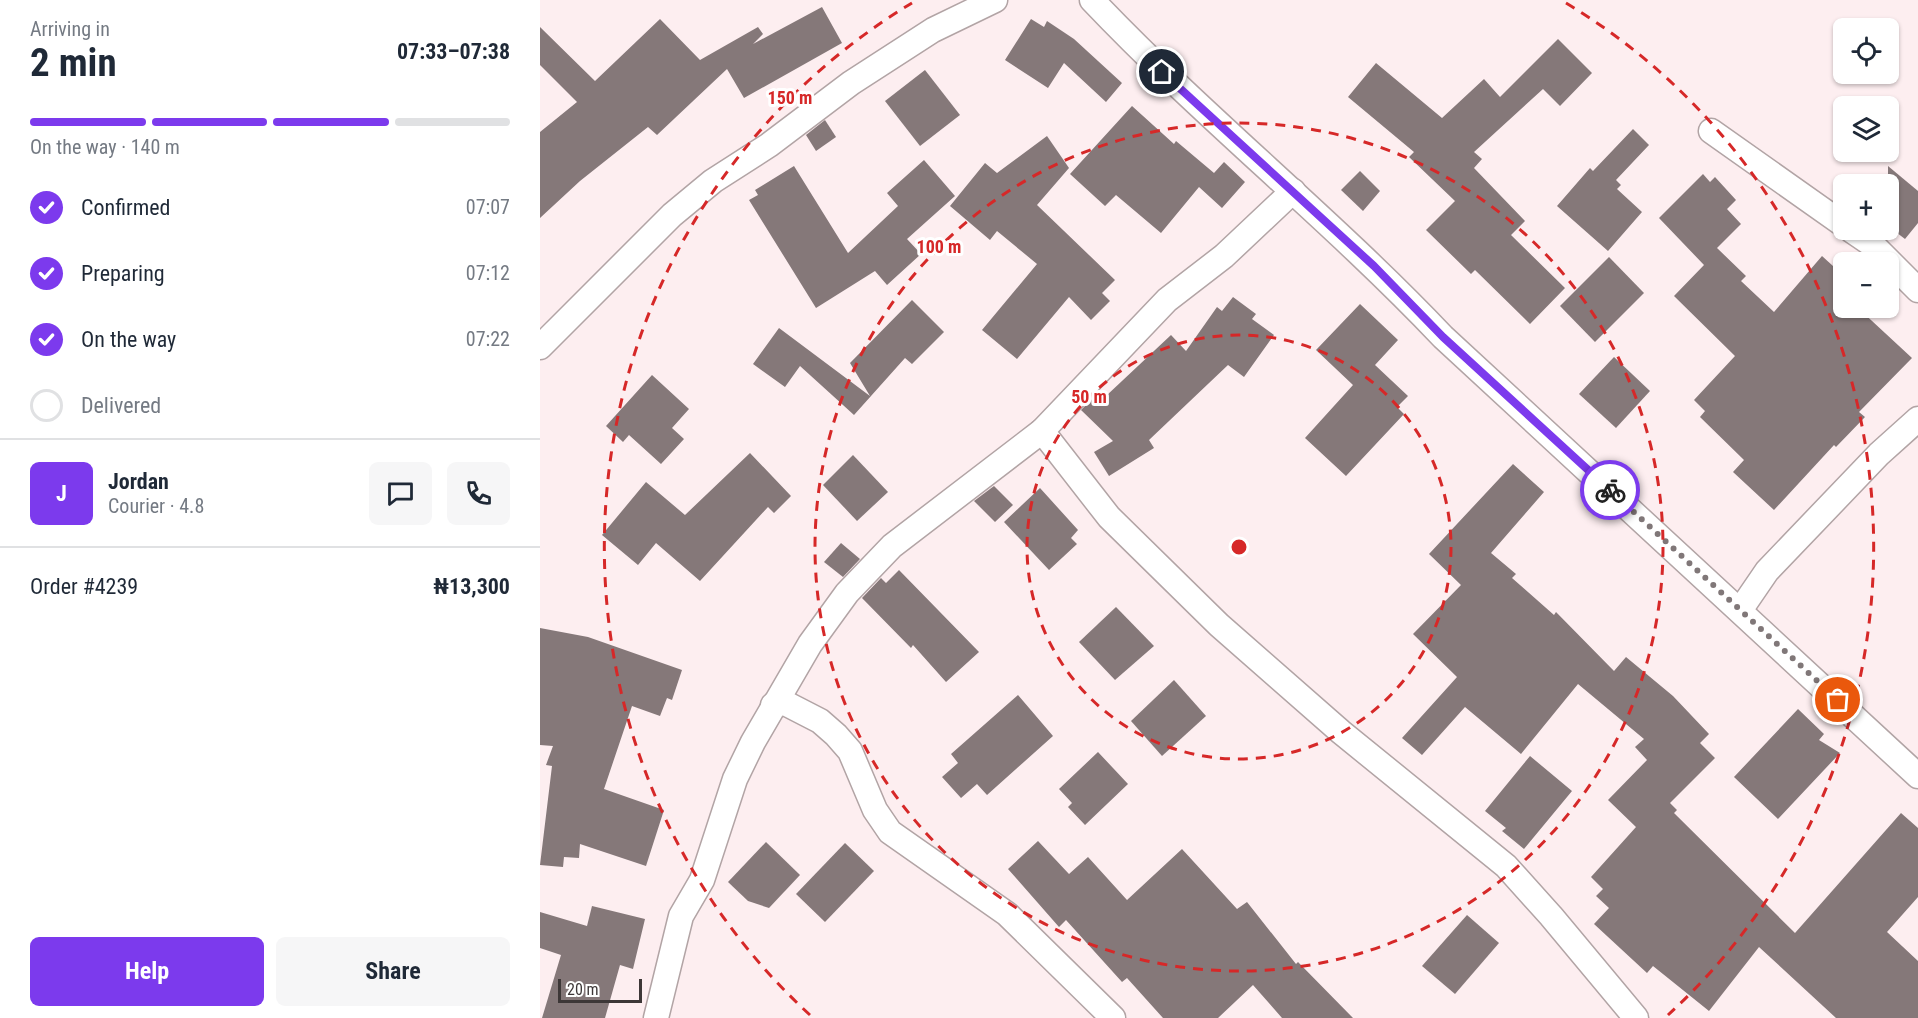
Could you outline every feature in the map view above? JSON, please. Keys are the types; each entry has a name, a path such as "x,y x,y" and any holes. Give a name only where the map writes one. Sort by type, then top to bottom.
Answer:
{"street":[{"path":"540,347 672,215 713,181 933,30 995,0"},
{"path":"1092,0 1147,58 1390,281 1443,337 1741,609 1918,776"},
{"path":"1711,131 1833,217"},
{"path":"656,1018 681,916 702,880 735,779 773,705 810,644 840,602 892,546 1042,431 1167,300 1224,256 1293,191"},
{"path":"1866,240 1918,290"},
{"path":"1741,609 1767,571 1879,454 1918,419"},
{"path":"1042,431 1109,517 1219,624 1341,732 1506,866 1636,1018"},
{"path":"773,705 785,703 820,721 836,735 850,752 875,810 890,832 1007,914 1113,1018"}],"building":[{"path":"822,7 842,43 744,98 727,69 657,135 648,127 580,181 540,218 540,132 577,102 540,65 540,27 595,81 660,19 700,60 758,27 763,34 753,44"},
{"path":"1031,19 1044,27 1047,21 1074,39 1122,83 1106,102 1064,63 1048,88 1005,60"},
{"path":"1558,39 1592,73 1560,106 1543,89 1474,152 1482,159 1474,168 1525,221 1511,235 1565,288 1530,324 1475,270 1471,274 1426,230 1455,201 1409,157 1414,152 1348,97 1376,63 1442,118 1484,79 1500,97"},
{"path":"925,70 960,115 920,146 885,101"},
{"path":"1132,106 1174,144 1176,141 1214,173 1224,162 1245,182 1222,208 1199,187 1161,233 1116,195 1105,206 1070,174"},
{"path":"825,120 836,137 816,151 806,135"},
{"path":"1633,129 1649,145 1616,180 1621,185 1617,189 1642,212 1608,251 1557,206 1590,168 1593,171"},
{"path":"1047,136 1069,168 1037,205 1115,280 1102,293 1110,301 1091,320 1069,297 1017,359 982,330 1037,264 997,231 990,240 950,206 985,163 997,173"},
{"path":"924,160 955,196 907,239 921,254 887,285 875,271 816,308 749,200 758,195 755,190 794,166 848,253 898,206 887,193"},
{"path":"1888,166 1898,174 1888,174"},
{"path":"1360,171 1380,191 1363,211 1341,190"},
{"path":"1703,174 1710,182 1715,177 1736,200 1727,209 1741,224 1717,248 1746,276 1741,281 1774,312 1822,256 1833,266 1833,318 1869,318 1912,358 1859,412 1865,417 1836,447 1834,445 1774,510 1733,472 1744,460 1700,417 1705,411 1694,400 1735,356 1674,296 1704,265 1659,218"},
{"path":"1899,175 1918,191 1918,223 1905,239 1899,234"},
{"path":"1609,257 1644,293 1595,342 1560,306"},
{"path":"1233,297 1256,314 1252,319 1274,335 1244,377 1228,365 1149,440 1154,448 1109,476 1094,452 1113,441 1081,410 1100,391 1106,396 1171,335 1186,351 1217,307 1222,311"},
{"path":"912,300 944,332 912,364 905,358 854,415 800,366 785,387 753,364 779,328 870,396 850,363"},
{"path":"1360,304 1398,340 1375,365 1408,396 1397,407 1404,414 1346,476 1305,438 1353,385 1316,350"},
{"path":"1614,357 1650,391 1616,428 1579,394"},
{"path":"652,375 689,409 672,428 684,439 661,464 629,435 623,442 606,426"},
{"path":"750,453 791,496 774,513 768,507 700,581 656,543 638,565 602,535 646,482 685,515"},
{"path":"853,455 888,492 857,521 823,485"},
{"path":"1513,464 1544,492 1491,553 1516,574 1512,578 1554,615 1556,612 1614,671 1626,657 1673,696 1709,734 1700,743 1715,758 1670,803 1677,810 1674,813 1795,933 1901,813 1918,828 1918,897 1887,932 1918,961 1918,1018 1836,1018 1759,947 1709,1011 1653,966 1647,973 1594,924 1609,908 1596,896 1603,889 1591,877 1636,827 1608,800 1647,760 1635,747 1644,739 1578,684 1521,754 1465,707 1422,755 1402,738 1457,677 1413,634 1461,585 1429,554"},
{"path":"994,486 1013,505 995,522 974,501"},
{"path":"1040,488 1078,530 1071,538 1077,544 1049,570 1004,522"},
{"path":"841,543 860,559 843,577 824,562"},
{"path":"899,570 979,652 946,682 913,645 911,648 862,598 881,578 886,583"},
{"path":"1116,607 1154,646 1115,680 1079,642"},
{"path":"540,628 588,637 682,670 672,700 667,698 660,716 632,706 604,789 664,810 646,866 580,844 579,858 564,857 563,867 540,865 552,766 546,765 553,746 540,745"},
{"path":"1174,680 1206,716 1162,756 1131,721"},
{"path":"1018,695 1053,736 987,795 977,784 961,798 942,777 958,763 951,754"},
{"path":"1798,709 1824,734 1819,740 1840,753 1778,819 1734,777"},
{"path":"1098,752 1128,784 1085,825 1068,807 1072,803 1059,789"},
{"path":"1530,756 1572,791 1524,849 1502,831 1506,828 1485,811"},
{"path":"1038,841 1069,874 1088,857 1127,900 1182,849 1237,909 1247,902 1296,964 1298,962 1353,1018 1282,1018 1253,985 1218,1018 1163,1018 1127,978 1122,982 1066,920 1059,927 1008,869"},
{"path":"766,842 800,875 769,908 748,901 728,882"},
{"path":"845,843 874,871 825,922 796,894"},
{"path":"592,906 645,919 633,969 620,965 605,1018 542,1018 561,955 540,948 540,912 587,926"},
{"path":"1467,915 1499,943 1455,994 1422,966"}],"way so far":[{"path":"1610,490 1838,700"}],"route":[{"path":"1162,72 1374,266 1443,337 1610,490"}]}
